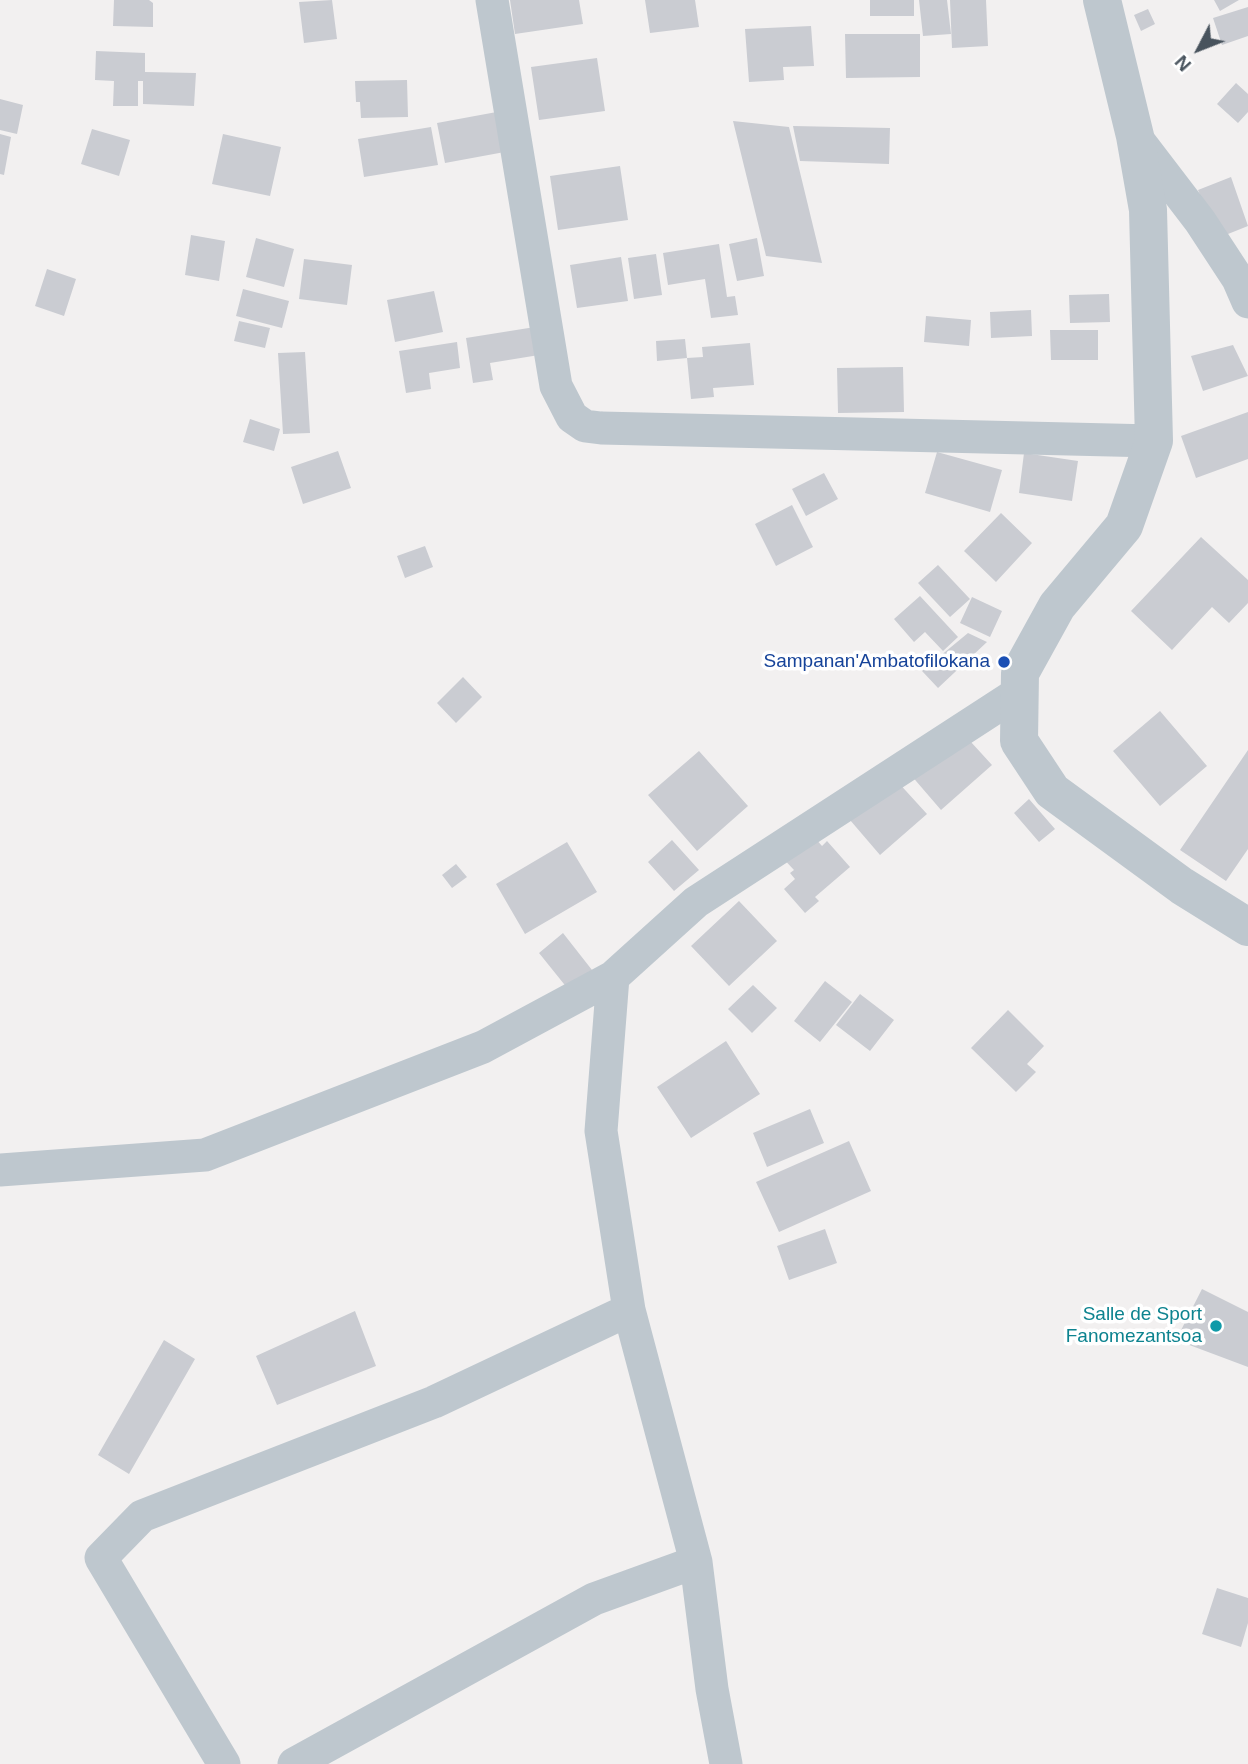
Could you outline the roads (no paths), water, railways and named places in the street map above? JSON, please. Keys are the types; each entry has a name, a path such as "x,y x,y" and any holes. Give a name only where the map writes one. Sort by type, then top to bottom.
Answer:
{"street":[{"path":"492,0 556,386 562,405 572,417 585,426 1154,440"},
{"path":"1102,0 1135,136 1148,210 1154,440 1124,526 1057,606 1020,673 1019,741 1052,791 1182,886 1248,926"},
{"path":"1135,136 1200,220 1238,279 1248,302"},
{"path":"0,1170 205,1155 483,1047 613,977 696,902 1018,694"},
{"path":"613,977 601,1130 629,1310 696,1562 725,1763"},
{"path":"224,1764 101,1558 142,1516 434,1402 629,1310"},
{"path":"294,1764 594,1600 696,1562"}],"place":[{"name":"Sampanan'Ambatofilokana","path":"1004,662"},
{"name":"Salle de Sport Fanomezantsoa","path":"1216,1326"}]}
